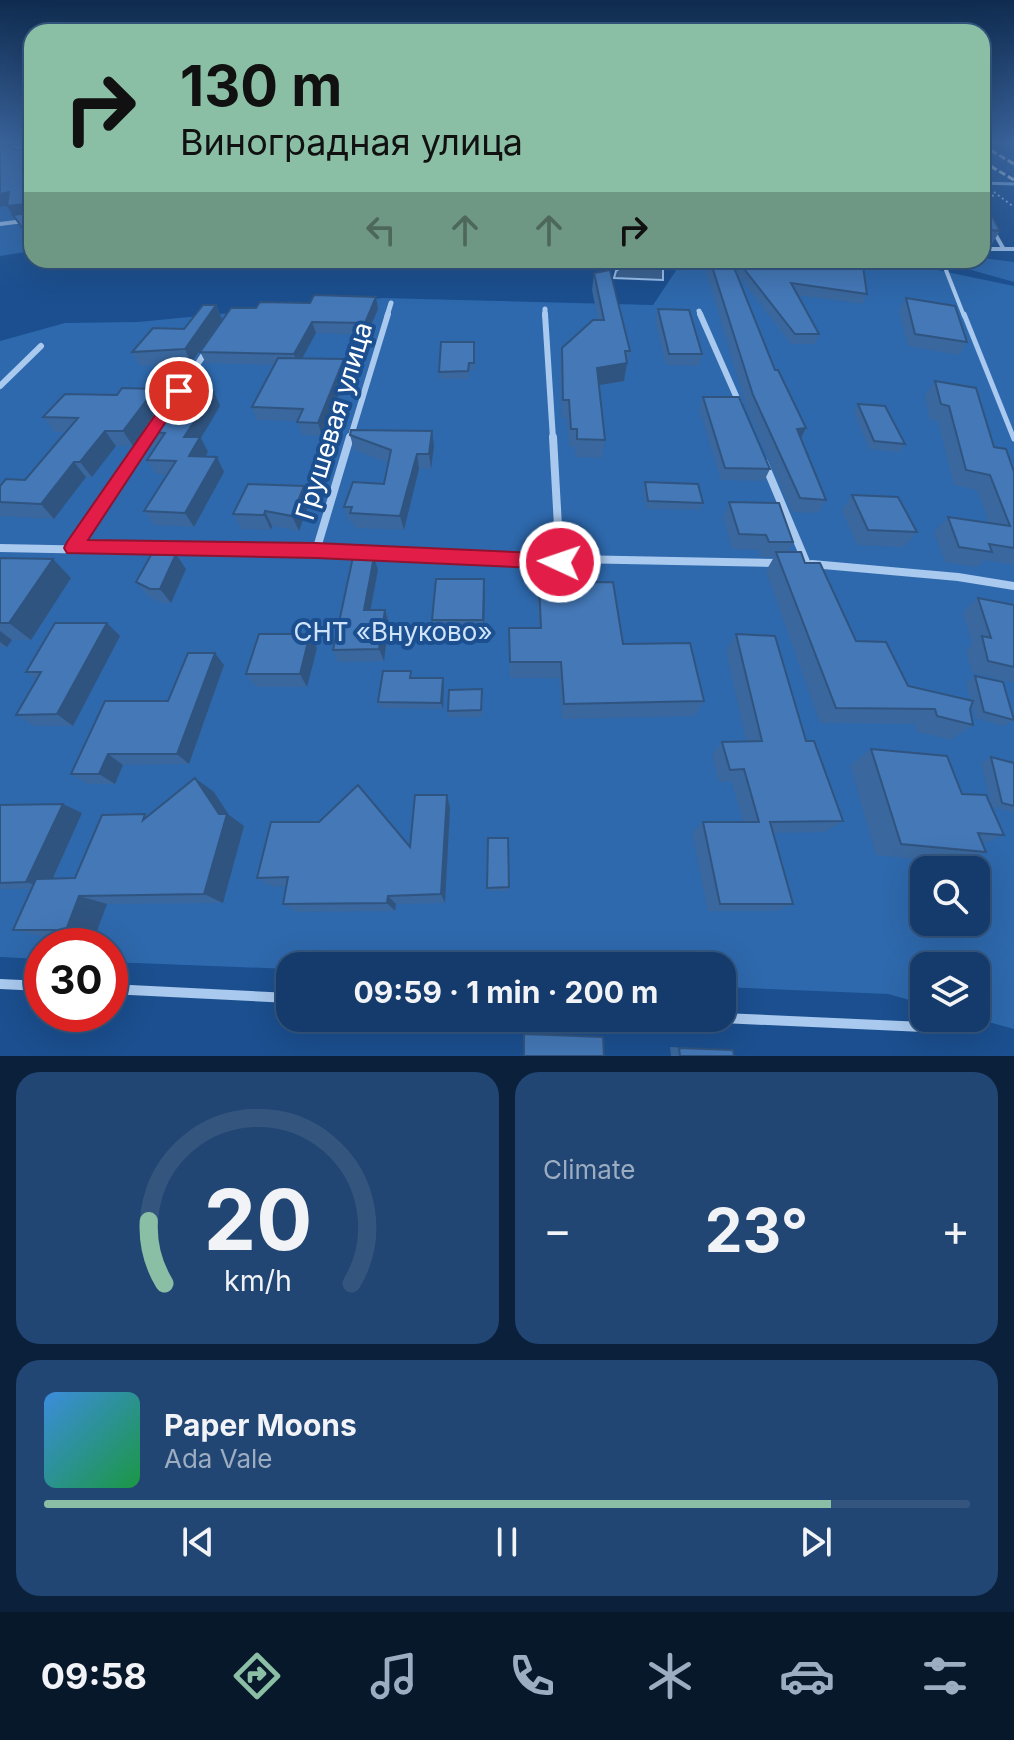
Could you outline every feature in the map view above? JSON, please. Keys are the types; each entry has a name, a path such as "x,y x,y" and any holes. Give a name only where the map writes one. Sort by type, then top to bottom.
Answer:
{"street":[{"name":"Грушевая улица","path":"316,551 391,303"},
{"path":"545,309 560,562"},
{"path":"699,311 741,409"},
{"path":"170,404 214,339"},
{"path":"0,386 41,346"},
{"path":"73,548 153,430"},
{"path":"759,451 807,564"},
{"path":"0,548 316,551 560,562 807,564 958,577 1014,586"}],"lane":[{"path":"0,224 24,221"},
{"path":"990,225 1003,248"},
{"path":"990,250 1014,249"},
{"path":"945,268 1014,439"},
{"path":"0,984 24,985"},
{"path":"128,990 276,997"},
{"path":"736,1019 910,1026"}],"path":[{"path":"994,192 1014,207"},
{"path":"990,195 999,196"}],"green space":[{"path":"0,192 24,192 24,252 0,256"},
{"path":"990,259 1014,262 1014,282 964,268 990,268"},
{"name":"СНТ «Внуково»","path":"678,268 936,268 1014,286 1014,1029 990,1022 990,952 910,952 910,1000 888,994 736,988 736,952 276,952 276,968 128,963 128,928 24,928 24,958 0,957 0,341 65,323 138,322 383,298 653,305"}],"shaded area":[{"path":"621,268 663,268 663,280 614,278"}],"building":[{"path":"9,192 24,192 24,204 7,206"},
{"path":"24,214 24,230 13,215"},
{"path":"990,214 991,214 1000,231 990,230"},
{"path":"713,268 734,268 775,370 778,370 806,428 797,429 826,500 800,498 753,395"},
{"path":"743,268 863,268 867,294 791,283 819,334 795,334"},
{"path":"610,270 630,351 625,351 627,363 597,368 605,440 577,439 577,429 571,429 569,400 563,400 562,348 593,320 604,320 594,273"},
{"path":"314,295 376,297 365,323 312,322 294,354 200,352 231,308 256,308 260,302 310,303"},
{"path":"906,298 955,306 967,342 915,334"},
{"path":"203,305 216,305 185,349 132,352 153,328 184,329"},
{"path":"658,309 689,310 702,354 669,354"},
{"path":"441,342 474,342 474,363 469,363 468,371 439,372"},
{"path":"278,358 344,359 318,423 297,422 303,409 252,407"},
{"path":"935,381 976,388 994,447 1006,449 1014,472 1014,548 989,544 992,552 959,547 948,517 1010,526 990,475 966,470 949,406 941,404"},
{"path":"122,388 155,389 123,431 105,431 80,462 74,462 41,504 0,502 0,486 6,479 25,480 78,418 43,417 65,394 117,395"},
{"path":"170,390 214,392 184,437 200,437 189,456 217,457 185,513 144,511 176,461 147,460 165,433 141,432"},
{"path":"703,397 739,397 770,469 725,468"},
{"path":"858,404 885,406 905,444 874,441"},
{"path":"351,430 432,431 429,454 417,454 400,516 350,513 352,507 344,507 353,482 384,484 391,450 350,435"},
{"path":"645,482 698,484 703,503 648,501"},
{"path":"248,484 304,486 292,516 265,511 264,515 233,514"},
{"path":"852,495 898,497 917,532 868,530"},
{"path":"729,502 779,503 793,542 769,542 766,535 739,534"},
{"path":"776,552 801,552 805,563 820,563 856,641 886,642 908,686 973,701 970,709 973,725 937,716 935,709 836,708"},
{"path":"176,554 160,589 150,589 136,582 151,555"},
{"path":"353,557 374,557 364,610 385,610 379,649 333,650"},
{"path":"0,558 53,559 9,623 0,623"},
{"path":"436,579 484,579 483,620 432,620"},
{"path":"613,582 623,644 690,643 704,701 564,704 561,662 510,662 509,628 541,628 539,583"},
{"path":"978,598 1014,605 1014,667 988,661 982,636 991,638"},
{"path":"55,623 107,623 57,714 16,715 41,672 26,672"},
{"path":"259,634 310,634 300,674 246,674"},
{"path":"736,634 775,636 806,741 814,741 843,821 770,822 793,904 720,904 703,822 759,822 744,769 730,770 722,742 762,741"},
{"path":"188,653 215,653 177,754 108,754 99,774 71,774 105,701 168,701"},
{"path":"383,671 411,671 410,678 443,678 441,703 378,702"},
{"path":"975,676 1003,682 1014,720 984,712"},
{"path":"482,689 481,710 448,711 449,690"},
{"path":"871,749 947,756 962,794 986,795 1004,835 978,833 986,852 901,844"},
{"path":"991,757 1014,763 1014,806 1002,803"},
{"path":"195,778 219,814 227,814 204,894 79,896 67,928 13,930 36,879 75,878 102,815 145,814 143,820"},
{"path":"358,785 410,847 415,795 447,795 441,894 388,896 387,903 283,904 288,877 257,878 271,822 319,822"},
{"path":"63,804 26,882 0,883 0,805"},
{"path":"488,838 508,838 509,887 487,888"},
{"path":"524,1034 603,1037 604,1056 524,1056"},
{"path":"679,1048 733,1050 734,1056 680,1056"}],"route":[{"path":"179,391 73,548 316,551 560,562"}]}
